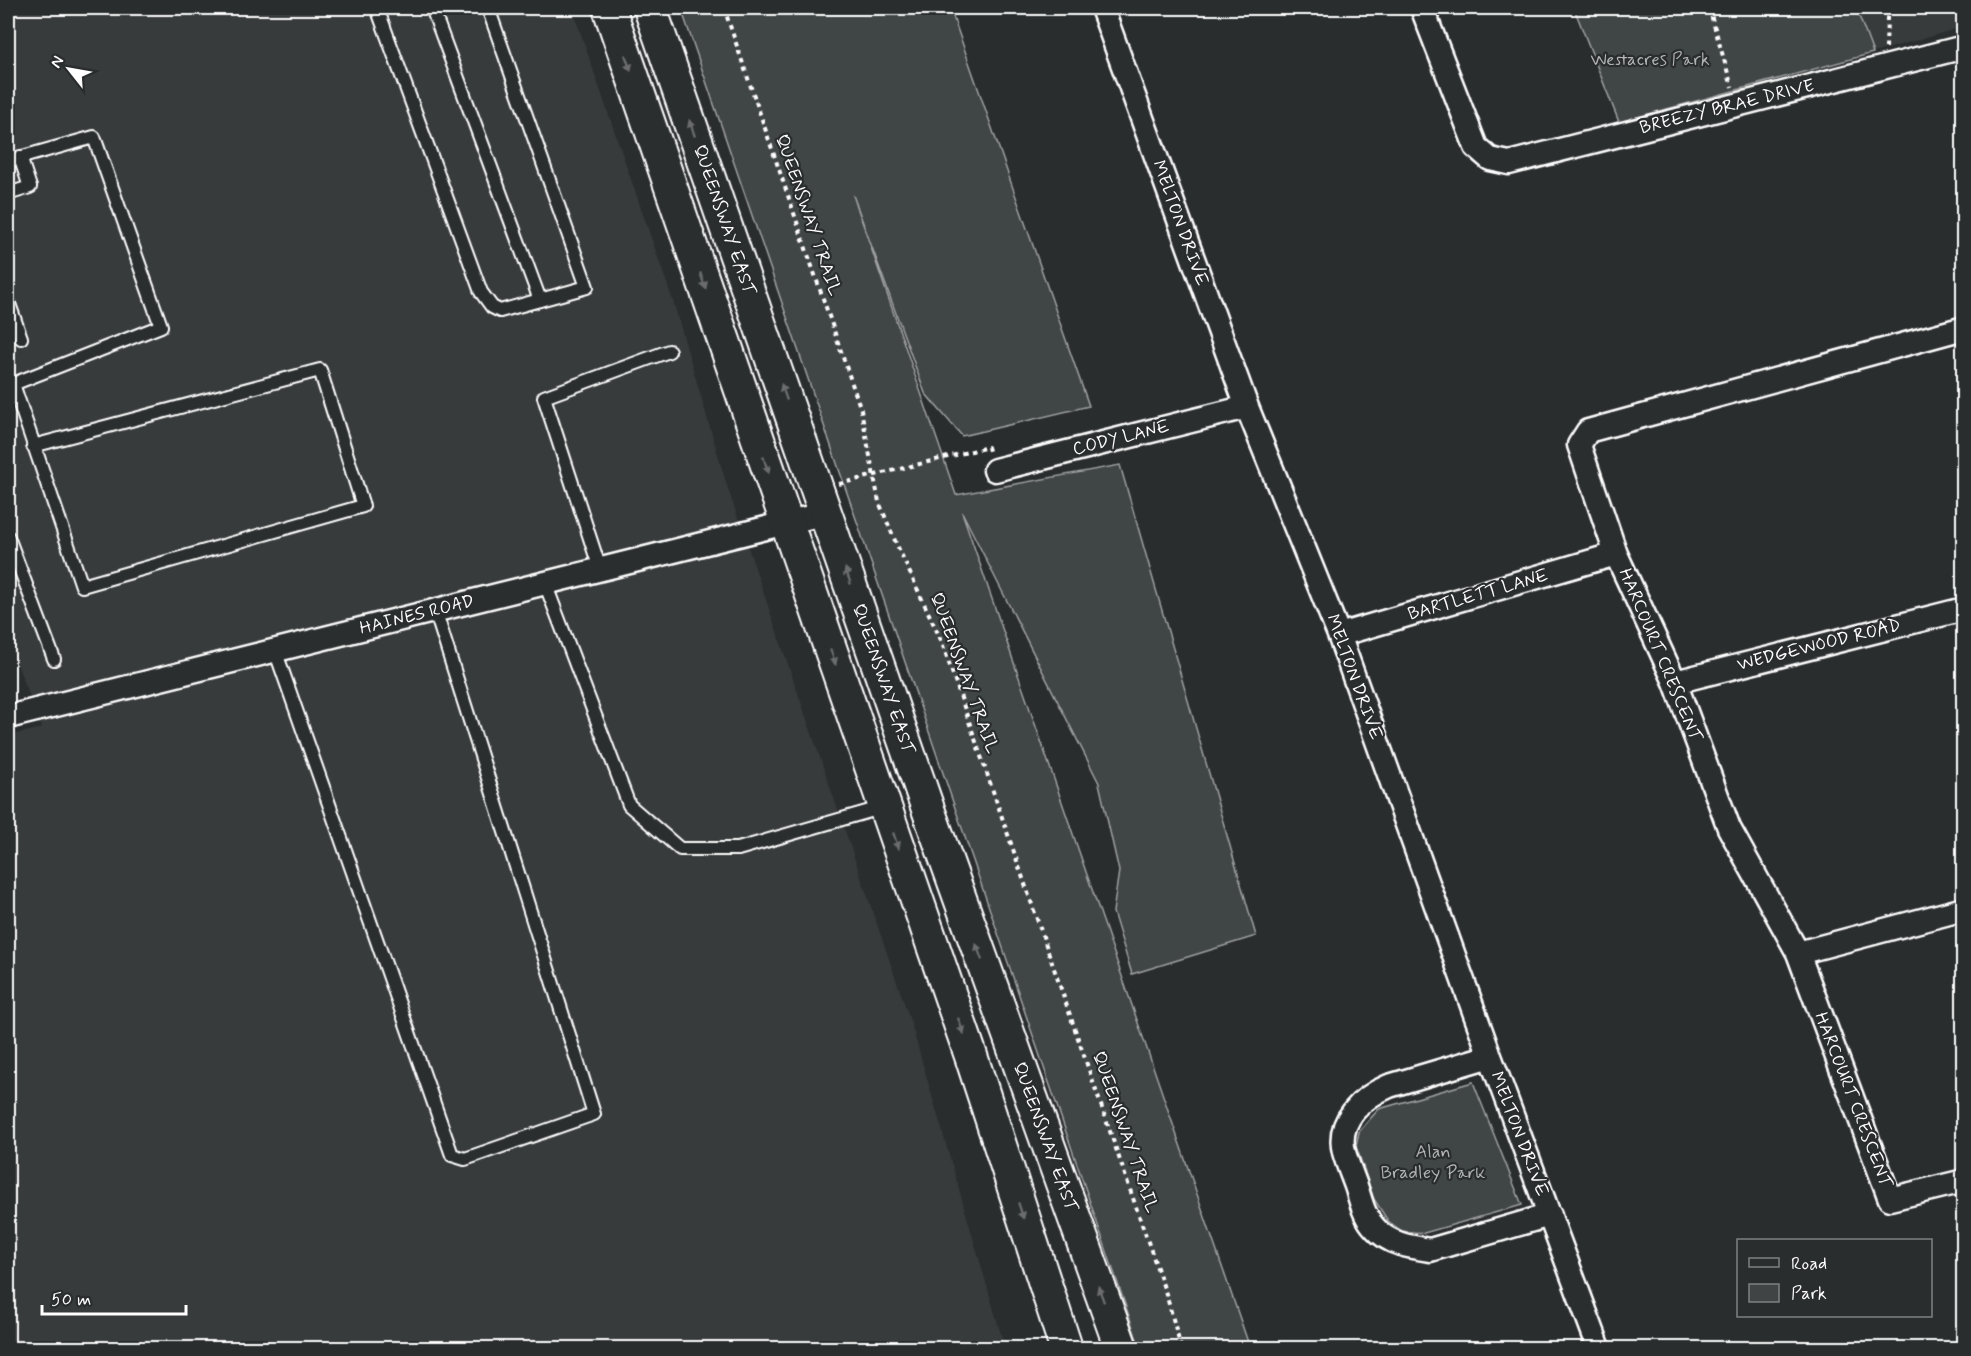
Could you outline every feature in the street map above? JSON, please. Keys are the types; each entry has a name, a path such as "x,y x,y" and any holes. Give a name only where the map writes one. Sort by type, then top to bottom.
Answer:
{"main road":[{"path":"609,8 972,1056 1066,1348"},
{"name":"QUEENSWAY EAST","path":"650,8 828,500 932,820 1121,1348"}],"street":[{"name":"MELTON DRIVE","path":"1102,8 1247,407 1339,635 1490,1056 1599,1348"},
{"name":"BREEZY BRAE DRIVE","path":"1422,8 1476,147 1490,159 1509,163 1964,47"},
{"name":"HARCOURT CRESCENT","path":"1964,327 1588,431 1579,445 1616,554 1675,682 1729,828 1798,953 1890,1199 1964,1181"},
{"name":"CODY LANE","path":"995,470 1247,407"},
{"name":"HAINES ROAD","path":"8,717 786,522 828,500"},
{"name":"BARTLETT LANE","path":"1339,635 1616,554"},
{"name":"WEDGEWOOD ROAD","path":"1675,682 1964,609"},
{"path":"1798,953 1964,909"},
{"path":"1490,1056 1389,1086 1378,1091 1354,1109 1342,1133 1343,1150 1367,1218 1376,1230 1391,1240 1410,1247 1430,1250 1550,1215"}],"lane":[{"path":"377,8 481,292 492,307 500,311 587,287 488,8"},
{"path":"432,8 540,300"},
{"path":"8,161 94,137 161,326 14,384 33,446 82,586 363,506 320,370 33,446"},
{"path":"8,194 30,188 20,157"},
{"path":"8,301 21,338"},
{"path":"600,569 544,397 669,351"},
{"path":"8,537 54,659"},
{"path":"545,583 629,806 680,849 738,849 884,807"},
{"path":"275,650 453,1155 465,1159 594,1114 435,610"}],"path":[{"name":"QUEENSWAY TRAIL","path":"724,8 861,410 879,502 941,640 1167,1298 1181,1348"},
{"path":"1709,8 1737,104"},
{"path":"1887,67 1887,18 1890,8"},
{"path":"828,500 873,475 988,447 995,470"}],"shaded area":[{"path":"8,8 572,8 674,304 728,489 911,1023 1005,1348 8,1348 8,736 42,728 8,641"},
{"path":"1856,8 1963,8 1963,27 1873,53"}],"green space":[{"path":"681,8 950,8 1089,406 962,436 925,393 853,195 956,495 1120,465 1256,936 1132,974 1113,912 1119,871 1099,783 962,512 1250,1348 1140,1348"},
{"name":"Westacres Park","path":"1574,8 1856,8 1873,53 1619,122"},
{"name":"Alan Bradley Park","path":"1473,1082 1522,1205 1424,1233 1402,1231 1388,1221 1374,1199 1356,1146 1359,1132 1379,1109"}]}
